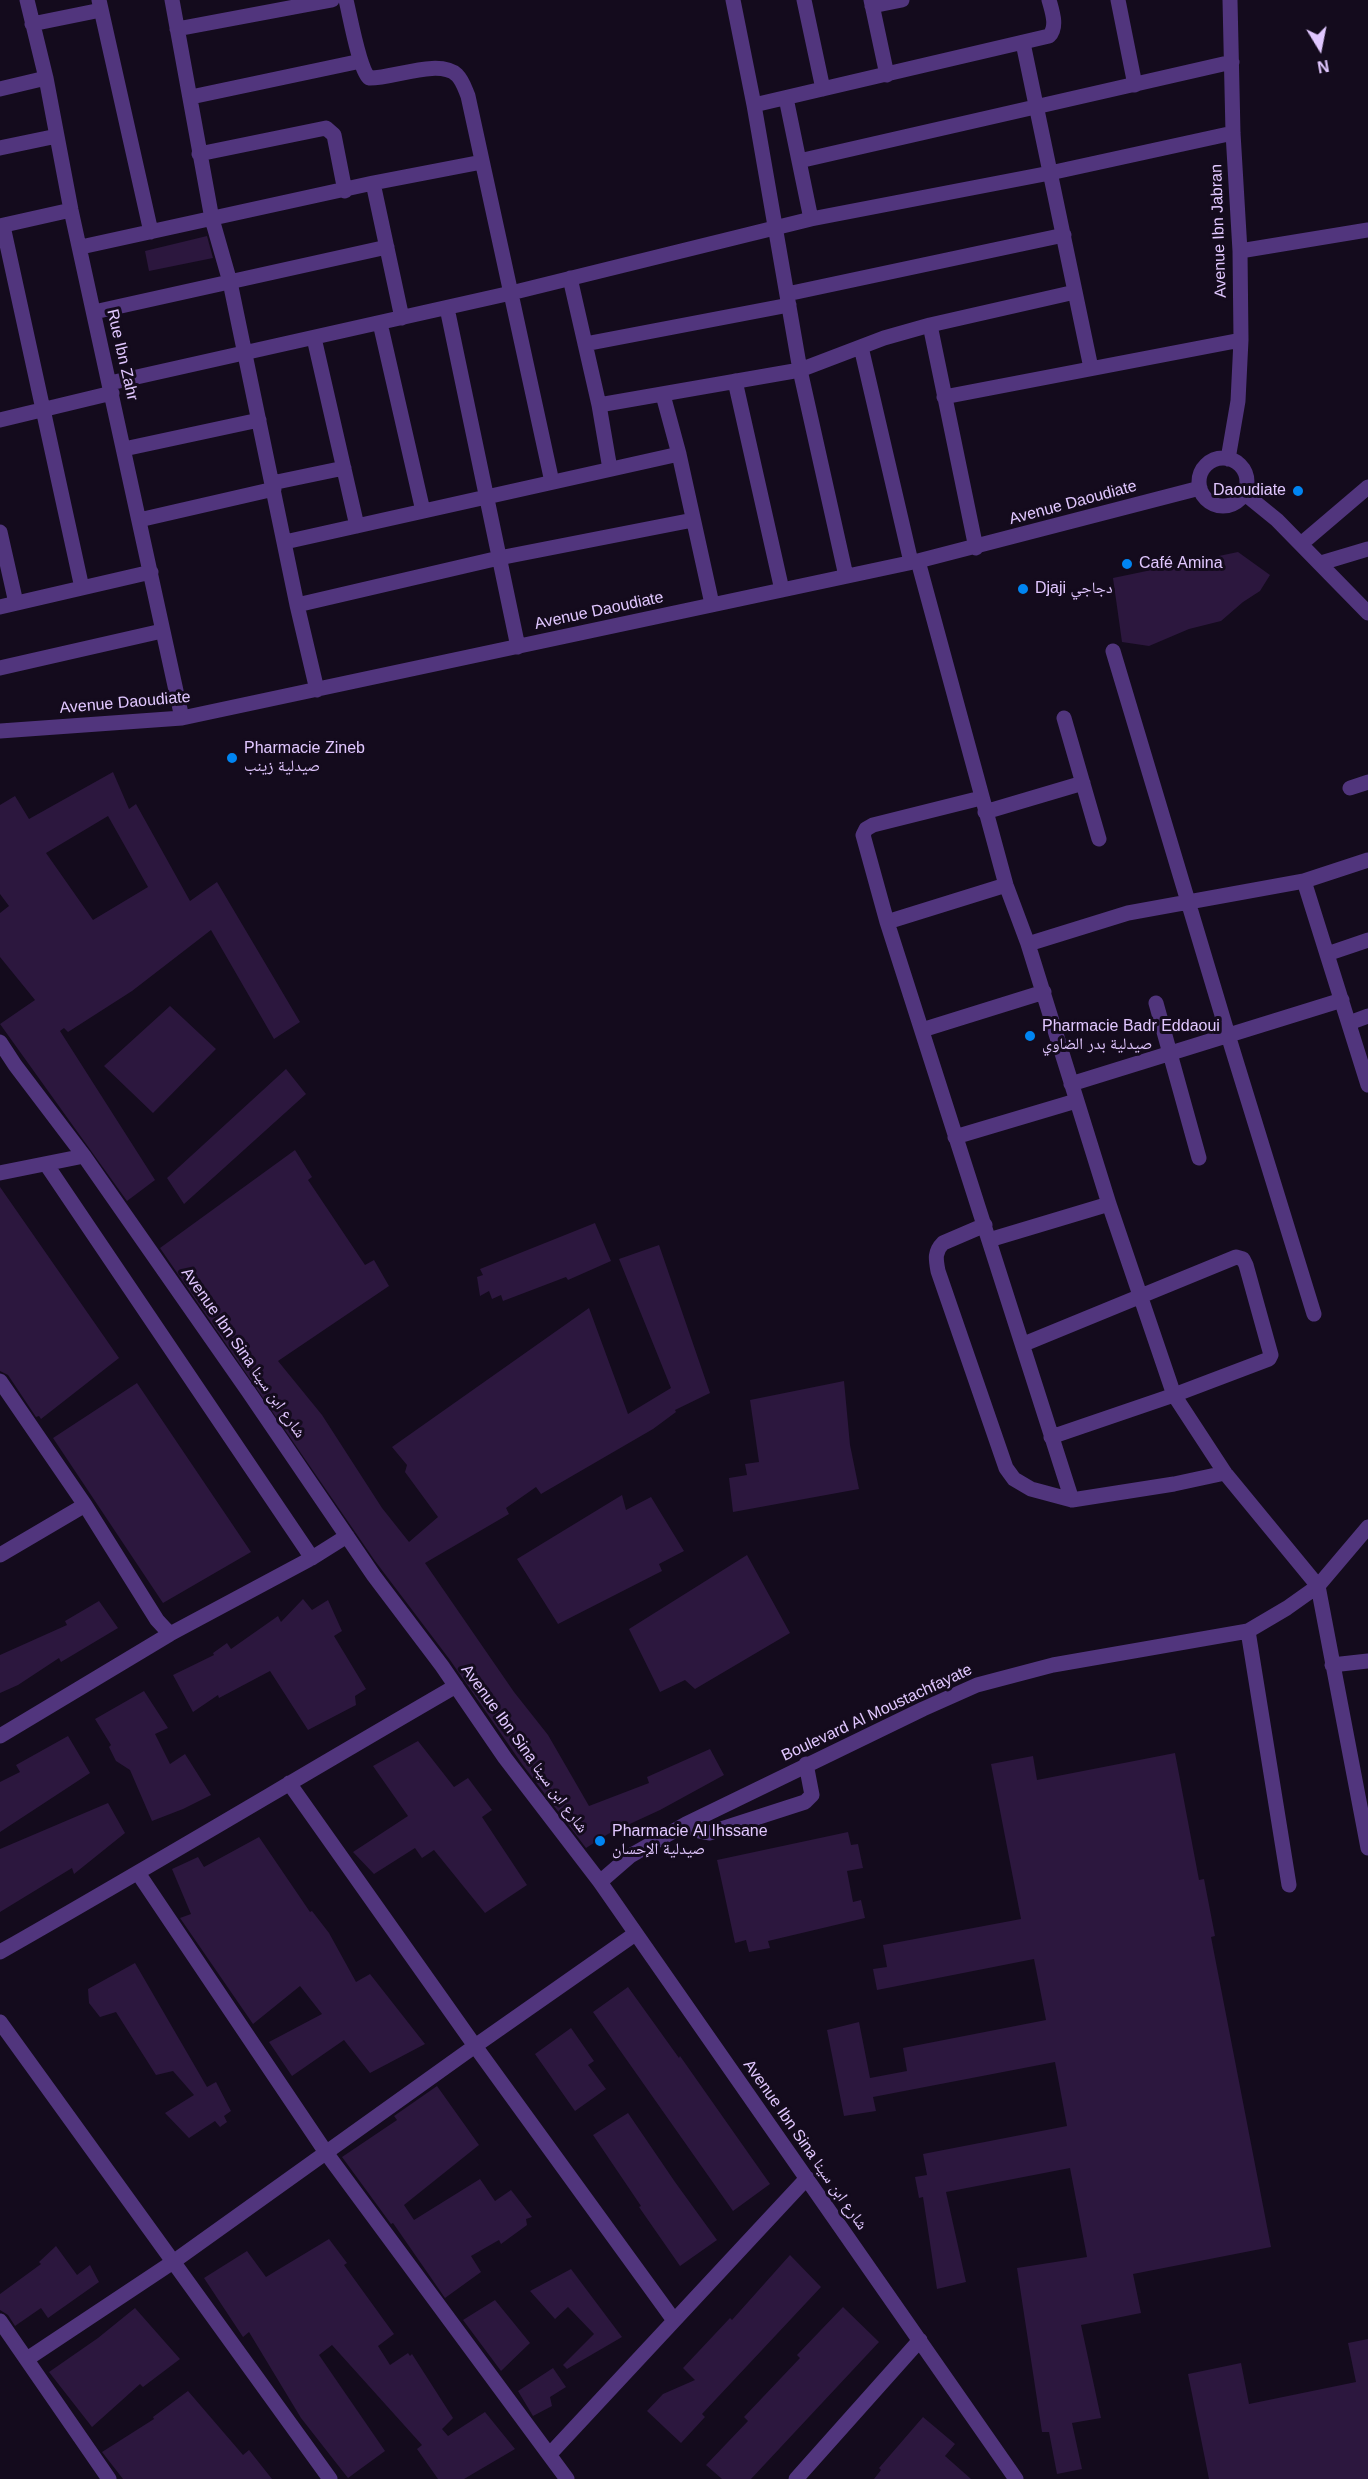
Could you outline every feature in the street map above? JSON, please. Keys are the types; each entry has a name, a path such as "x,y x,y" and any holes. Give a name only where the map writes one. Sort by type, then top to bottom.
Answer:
{"street":[{"name":"Rue Ibn Zahr","path":"27,0 46,78 71,210 81,247 182,718"},
{"path":"172,0 212,219 230,282 297,605 317,690"},
{"path":"177,29 332,0"},
{"path":"346,0 365,75 369,78 444,67 457,74 463,82 468,96 552,482"},
{"path":"733,0 754,105 800,370 846,576"},
{"path":"804,0 823,89"},
{"path":"887,75 872,3 902,0"},
{"path":"754,105 1049,36 1053,32 1054,25 1049,0"},
{"path":"1118,0 1135,85"},
{"name":"Avenue Ibn Jabran","path":"1228,459 1238,401 1241,340 1240,251 1233,133 1230,0"},
{"path":"32,24 100,5 151,232"},
{"path":"1023,43 1092,368"},
{"path":"191,98 361,61"},
{"path":"800,161 1232,62"},
{"path":"0,89 46,78"},
{"path":"786,98 811,219"},
{"path":"199,154 326,128 334,135 345,191"},
{"path":"0,420 111,388 244,354 511,293 776,227 1050,173 1233,133"},
{"path":"0,148 57,136"},
{"path":"81,247 345,191 373,183 482,162"},
{"path":"373,183 402,318"},
{"path":"71,210 2,226 82,588"},
{"path":"1240,251 1367,234"},
{"path":"585,344 1064,235"},
{"path":"94,312 387,247"},
{"path":"570,278 599,405 610,469"},
{"path":"599,405 800,370 930,325 1075,292"},
{"path":"447,308 518,647"},
{"path":"380,323 423,511"},
{"path":"930,325 976,548"},
{"path":"314,338 357,526"},
{"path":"944,397 1241,340"},
{"path":"861,347 915,562 1006,885 1044,992 1076,1101 1139,1295 1174,1395 1225,1473 1318,1586 1368,1848"},
{"path":"735,381 782,590"},
{"path":"663,395 679,454 712,604"},
{"path":"124,448 259,420"},
{"path":"285,542 679,454"},
{"path":"1218,459 1228,459 1238,463 1245,472 1248,483 1245,494 1237,502 1227,506 1215,505 1206,499 1200,489 1200,479 1209,463 1218,459"},
{"path":"139,520 344,468"},
{"path":"1301,544 1368,487"},
{"name":"Avenue Daoudiate","path":"0,731 182,718 915,562 1200,489"},
{"path":"1245,494 1277,520 1368,613"},
{"path":"297,605 499,558 693,520"},
{"path":"0,532 16,603"},
{"path":"1321,563 1368,549"},
{"path":"0,607 151,572"},
{"path":"0,668 162,631"},
{"path":"1113,651 1314,1314"},
{"path":"1064,718 1099,839"},
{"path":"1350,788 1368,782"},
{"path":"1072,1500 1024,1344 887,922 863,835 866,829 873,825 983,805 1083,783"},
{"path":"1028,944 1128,913 1304,881 1368,860"},
{"path":"1304,881 1365,1066 1368,1085"},
{"path":"887,922 1006,885"},
{"path":"1327,954 1368,940"},
{"path":"922,1030 1044,992"},
{"path":"1071,1084 1342,1000"},
{"path":"1156,1003 1199,1158"},
{"path":"1349,1023 1368,1016"},
{"name":"Avenue Ibn Sina شارع ابن سينا","path":"0,1042 84,1156 347,1536 506,1758 600,1882 1016,2479"},
{"path":"955,1137 1076,1101"},
{"path":"0,1173 84,1156"},
{"path":"46,1164 312,1558"},
{"path":"1109,1204 943,1243 938,1248 936,1256 938,1271 1006,1468 1014,1479 1031,1489 1072,1500 1174,1484 1225,1473"},
{"path":"1024,1344 1236,1257 1244,1259 1271,1358 1174,1395 1051,1437"},
{"path":"0,1381 85,1505 157,1620 170,1635"},
{"path":"0,1556 85,1505"},
{"name":"Boulevard Al Moustachfayate","path":"600,1882 630,1856 686,1824 806,1764 977,1685 1053,1665 1248,1631 1318,1586 1368,1527"},
{"path":"0,1736 170,1635 312,1558 347,1536"},
{"path":"1248,1631 1289,1886"},
{"path":"1332,1665 1368,1661"},
{"path":"0,1952 138,1874 288,1783 456,1686"},
{"path":"686,1824 694,1830 709,1833 805,1802 812,1795 806,1764"},
{"path":"288,1783 673,2319"},
{"path":"138,1874 327,2154 567,2479"},
{"path":"27,2359 173,2262 635,1934"},
{"path":"0,2022 330,2479"},
{"path":"550,2454 673,2319 807,2178"},
{"path":"0,2321 109,2479"},
{"path":"796,2479 920,2340"}],"building":[{"path":"207,236 213,258 149,271 145,251"},
{"path":"1238,552 1270,575 1260,591 1221,621 1189,629 1149,646 1122,642 1113,578"},
{"path":"113,772 129,809 136,804 190,901 217,882 300,1022 274,1039 211,930 132,991 68,1032 64,1028 60,1031 155,1180 127,1201 0,1024 35,1000 0,957 0,913 9,906 0,894 0,805 15,796 29,819","holes":["108,816 148,887 93,920 46,853"]},
{"path":"170,1006 216,1049 153,1113 104,1066"},
{"path":"286,1069 306,1094 184,1204 167,1178"},
{"path":"295,1150 312,1177 308,1180 365,1265 374,1260 389,1286 278,1361 322,1415 382,1508 409,1542 438,1517 405,1472 407,1465 392,1447 589,1308 628,1414 671,1388 619,1259 659,1245 710,1393 675,1410 676,1412 653,1429 541,1494 536,1487 506,1508 509,1514 425,1563 514,1692 548,1735 589,1806 649,1783 647,1777 710,1749 724,1775 660,1810 608,1834 586,1848 522,1764 450,1660 375,1561 160,1248"},
{"path":"0,1187 119,1358 41,1419 39,1416 36,1417 8,1375 0,1371"},
{"path":"595,1223 611,1261 568,1280 566,1277 503,1301 501,1295 492,1299 489,1291 480,1296 477,1277 483,1275 480,1269"},
{"path":"844,1381 850,1445 859,1489 733,1512 729,1478 747,1475 745,1464 759,1462 750,1400"},
{"path":"137,1383 251,1552 163,1603 53,1438"},
{"path":"622,1495 626,1510 651,1497 684,1551 659,1564 662,1571 558,1624 517,1559"},
{"path":"747,1555 790,1633 695,1689 685,1680 660,1692 629,1629"},
{"path":"303,1599 312,1610 328,1600 342,1631 334,1636 366,1689 355,1696 356,1705 308,1730 270,1671 219,1698 218,1695 193,1712 173,1675 214,1655 213,1653 227,1643 231,1649 278,1616 281,1622"},
{"path":"99,1601 118,1628 61,1662 59,1658 18,1685 0,1693 0,1655 67,1625 65,1621"},
{"path":"144,1691 168,1728 155,1734 170,1764 185,1754 211,1795 152,1821 130,1770 116,1761 109,1747 111,1745 95,1719"},
{"path":"68,1736 90,1773 0,1832 0,1782 20,1772 16,1765"},
{"path":"418,1741 454,1787 468,1778 492,1810 482,1817 527,1885 485,1913 434,1850 422,1858 415,1848 374,1874 353,1852 408,1816 373,1766"},
{"path":"1175,1753 1199,1880 1204,1879 1215,1936 1211,1937 1271,2247 1133,2274 1141,2313 1081,2325 1101,2418 1072,2423 1082,2469 1057,2474 1049,2432 1042,2432 1017,2268 1087,2257 1070,2168 946,2192 966,2282 937,2289 923,2197 919,2198 915,2177 927,2175 923,2154 1067,2126 1055,2062 873,2097 876,2111 844,2116 827,2030 859,2022 870,2078 907,2071 903,2048 1046,2020 1034,1959 877,1990 873,1969 887,1967 883,1945 1021,1919 991,1764 1033,1756 1037,1780"},
{"path":"108,1803 125,1833 74,1874 72,1868 0,1912 0,1849"},
{"path":"848,1832 851,1845 858,1844 863,1868 847,1871 853,1902 861,1900 865,1918 768,1941 770,1948 749,1952 746,1940 735,1943 717,1860"},
{"path":"259,1837 310,1912 312,1911 329,1933 356,1982 370,1974 425,2044 370,2073 344,2040 292,2076 269,2042 322,2014 300,1986 253,2024 180,1918 191,1914 172,1869 198,1857 204,1867"},
{"path":"135,1963 207,2087 216,2082 231,2111 224,2116 227,2122 220,2127 215,2121 189,2138 165,2113 194,2095 173,2071 156,2075 116,2012 100,2017 89,2003 88,1989"},
{"path":"628,1987 679,2058 680,2056 770,2184 733,2211 593,2012"},
{"path":"571,2028 594,2061 588,2065 606,2089 575,2111 535,2054"},
{"path":"437,2086 479,2145 404,2205 414,2220 480,2179 495,2201 511,2190 532,2217 526,2219 527,2225 501,2244 499,2240 471,2256 481,2272 445,2298 393,2223 391,2224 342,2157 397,2120 394,2116"},
{"path":"628,2113 717,2240 680,2266 593,2135"},
{"path":"329,2239 347,2263 344,2265 394,2334 378,2346 390,2365 408,2353 410,2356 412,2354 453,2418 442,2429 448,2436 485,2412 515,2449 464,2479 438,2479 417,2449 422,2445 332,2345 319,2355 385,2451 348,2478 301,2418 249,2332 243,2337 204,2278 247,2251 266,2277"},
{"path":"56,2246 77,2275 90,2265 99,2282 48,2318 41,2308 15,2326 8,2315 0,2310 0,2294 41,2264 39,2262"},
{"path":"790,2255 821,2287 702,2414 705,2417 681,2443 647,2411 663,2394 695,2380 683,2368 730,2318 732,2320"},
{"path":"571,2269 622,2337 567,2369 563,2365 594,2334 568,2307 555,2319 530,2291"},
{"path":"495,2300 530,2343 501,2371 463,2320"},
{"path":"843,2307 879,2342 751,2479 722,2479 706,2465 748,2421 744,2417 800,2358 797,2355"},
{"path":"135,2308 180,2359 143,2387 140,2384 92,2427 49,2372 98,2338"},
{"path":"1368,2339 1368,2479 1209,2479 1188,2374 1241,2363 1249,2404 1356,2382 1348,2343"},
{"path":"553,2368 566,2387 550,2397 552,2406 533,2416 518,2391"},
{"path":"188,2391 243,2455 249,2450 272,2479 123,2479 102,2452 154,2419 153,2417"},
{"path":"923,2417 955,2444 945,2456 971,2479 874,2479 881,2470 879,2468"}],"place":[{"name":"Daoudiate","path":"1298,491"},
{"name":"Café Amina","path":"1127,564"},
{"name":"Djaji دجاجي","path":"1023,589"},
{"name":"Pharmacie Zineb صيدلية زينب","path":"232,758"},
{"name":"Pharmacie Badr Eddaoui صيدلية بدر الضاوي","path":"1030,1036"},
{"name":"Pharmacie Al Ihssane صيدلية الإحسان","path":"600,1841"}]}
